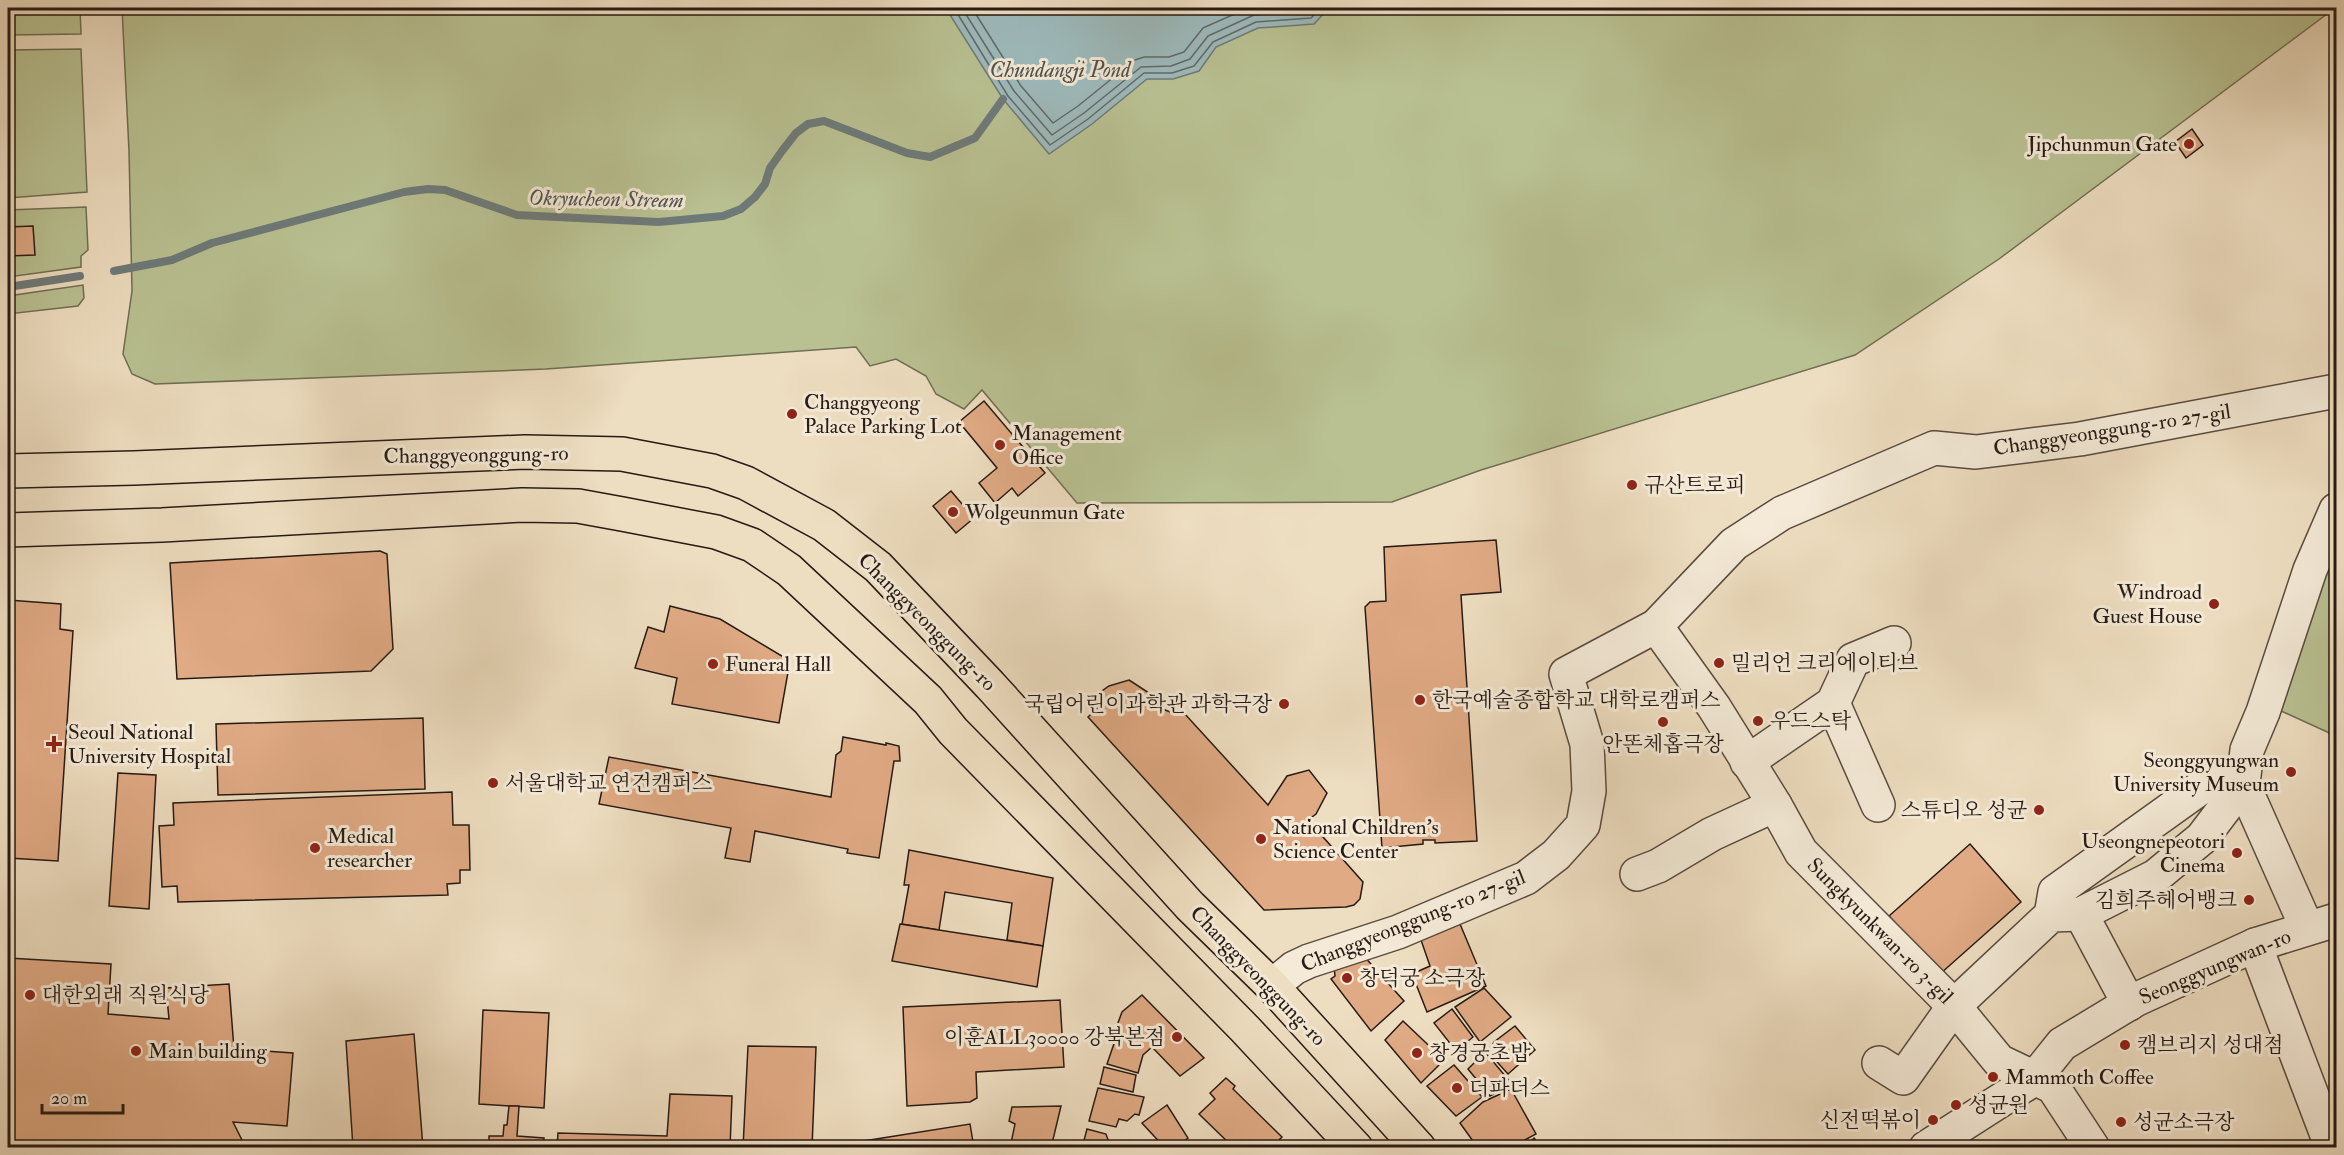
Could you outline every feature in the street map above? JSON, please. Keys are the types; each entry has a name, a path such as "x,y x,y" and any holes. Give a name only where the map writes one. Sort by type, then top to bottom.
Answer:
{"main road":[{"name":"Changgyeonggung-ro","path":"8,471 525,452 622,454 712,471 746,483 824,525 878,567 990,685 1190,906 1272,986 1419,1148"},
{"path":"8,530 162,525 522,504 578,506 716,532 752,545 789,570 928,700 953,731 1228,1012 1356,1148"}],"street":[{"name":"Changgyeonggung-ro 27-gil","path":"1272,986 1294,968 1309,961 1398,932 1526,879 1556,855 1583,825 1589,791 1587,744 1566,674 1656,626 1734,544 1782,513 1934,448 1976,452 2080,439 2337,390"},
{"path":"1879,1064 1904,1078 1954,1006 2066,915 2156,876 2202,838 2243,784 2247,750 2263,712 2310,570 2337,510"},
{"name":"Sungkyunkwan-ro 3-gil","path":"1656,626 1695,680 1748,762 1801,852 1954,1006 1999,1061 2034,1079"},
{"path":"1748,762 1833,703 1853,660 1894,643"},
{"path":"1833,703 1878,805"},
{"path":"2066,915 2055,891 2210,781 2243,784"},
{"path":"2243,784 2322,924"},
{"path":"1637,874 1658,866 1712,834 1775,805"},
{"name":"Seonggyungwan-ro","path":"2066,915 2129,1004"},
{"name":"Seonggyungwan-ro","path":"1926,1148 2034,1079 2062,1044 2129,1004 2255,945 2322,924"},
{"path":"2255,945 2332,1148"},
{"path":"2034,1079 2052,1087 2093,1148"}],"green space":[{"path":"8,8 80,8 81,34 8,35"},
{"path":"122,8 2335,8 1999,259 1855,355 1481,470 1392,502 1077,503 982,390 964,409 936,394 926,376 896,359 870,366 856,347 546,369 155,384 132,374 123,354 132,291 129,151"},
{"path":"81,49 87,192 8,198 8,50"},
{"path":"86,207 88,250 81,256 81,267 8,277 8,210"},
{"path":"83,285 84,298 78,306 8,314 8,296"},
{"path":"2336,537 2336,736 2279,710"}],"water":[{"name":"Chundangji Pond","path":"947,8 1329,8 1314,24 1258,28 1216,47 1199,71 1173,79 1147,79 1092,124 1049,154 1003,99"}],"building":[{"name":"Jipchunmun Gate","path":"2192,129 2203,145 2186,158 2175,142"},
{"path":"33,226 35,255 8,256 8,227"},
{"name":"Management Office","path":"984,401 1045,473 1018,496 1012,488 995,503 979,483 997,468 959,422"},
{"name":"Wolgeunmun Gate","path":"951,491 974,518 956,533 933,506"},
{"name":"한국예술종합학교 대학로캠퍼스","path":"1496,540 1501,592 1461,595 1477,841 1435,843 1435,840 1423,840 1423,844 1382,848 1365,607 1370,602 1386,601 1384,547"},
{"path":"380,551 387,554 393,649 371,671 177,679 170,563"},
{"path":"8,600 61,604 60,629 73,631 58,861 8,858"},
{"name":"Funeral Hall","path":"670,606 720,619 790,661 779,723 672,704 677,678 635,668 648,627 664,632"},
{"path":"1129,680 1149,693 1150,704 1175,714 1184,713 1268,805 1287,776 1309,770 1327,793 1316,814 1308,820 1363,882 1360,899 1354,905 1346,907 1264,910 1088,717 1102,704 1102,691 1109,686"},
{"path":"423,718 425,789 218,795 216,724"},
{"path":"843,737 899,746 900,761 894,761 879,858 847,853 848,849 755,831 750,862 725,858 731,828 599,804 609,757 831,797 836,755 841,751"},
{"path":"118,773 156,775 149,909 109,906"},
{"name":"Medical researcher","path":"452,792 453,825 469,825 470,870 460,870 460,883 447,884 448,895 178,902 177,886 162,887 159,826 174,825 173,803"},
{"path":"1970,844 2021,902 1940,974 1889,916"},
{"path":"909,850 1053,878 1043,946 1007,940 1012,903 945,892 939,930 902,924 909,885 904,885"},
{"path":"900,924 1043,946 1037,987 892,961"},
{"path":"1460,924 1486,986 1427,1012 1412,974 1430,966 1421,940"},
{"path":"1362,954 1404,1001 1371,1031 1331,979 1335,976 1334,967 1344,958 1350,965"},
{"name":"Main building","path":"8,958 111,964 108,1014 169,1019 166,988 229,984 234,1049 293,1053 287,1126 233,1122 246,1148 8,1148"},
{"path":"1484,988 1511,1017 1480,1042 1455,1007"},
{"path":"1142,995 1204,1058 1180,1076 1152,1047 1143,1055 1138,1073 1107,1064 1122,1012"},
{"path":"1060,1000 1064,1067 976,1072 977,1098 970,1102 907,1106 903,1007"},
{"path":"1452,1009 1473,1037 1456,1051 1434,1023"},
{"path":"483,1010 549,1013 544,1108 479,1104"},
{"path":"1403,1021 1444,1060 1421,1083 1385,1040"},
{"path":"1515,1026 1535,1050 1508,1074 1488,1052 1494,1042"},
{"path":"414,1034 423,1148 353,1148 346,1041"},
{"path":"748,1046 816,1047 812,1148 743,1148"},
{"path":"1485,1052 1512,1084 1490,1096 1468,1069"},
{"path":"1454,1065 1482,1097 1456,1116 1427,1086"},
{"path":"1104,1067 1136,1075 1133,1092 1100,1084"},
{"path":"1226,1078 1235,1086 1233,1089 1282,1137 1277,1142 1282,1148 1234,1148 1199,1114 1215,1099 1210,1093"},
{"path":"1098,1088 1144,1097 1139,1115 1135,1114 1127,1121 1119,1119 1116,1127 1089,1121"},
{"path":"1511,1089 1536,1134 1510,1148 1478,1148 1460,1123 1483,1102"},
{"path":"670,1094 732,1096 730,1148 557,1148 558,1133 667,1136"},
{"path":"1167,1105 1188,1138 1176,1148 1165,1148 1142,1123"},
{"path":"509,1106 519,1106 517,1136 544,1138 543,1148 480,1148 481,1141 489,1142 489,1136 503,1136"},
{"path":"1061,1106 1051,1148 1010,1148 1015,1124 1009,1121 1012,1107"},
{"path":"970,1124 974,1148 843,1148 845,1144"},
{"path":"1087,1129 1106,1134 1111,1148 1082,1148"},
{"path":"1534,1138 1542,1148 1524,1148"},
{"path":"1150,1141 1154,1148 1138,1148"}],"waterway":[{"name":"Okryucheon Stream","path":"114,271 172,260 212,243 404,192 428,189 445,190 517,215 659,222 723,216 741,209 755,197 765,184 770,168 782,151 796,133 808,124 824,121 907,153 930,157 975,138 1003,99"},
{"name":"Okryucheon Stream","path":"8,287 80,276"}],"place":[{"name":"Jipchunmun Gate","path":"2189,144"},
{"name":"Changgyeong Palace Parking Lot","path":"792,414"},
{"name":"Management Office","path":"1000,445"},
{"name":"규산트로피","path":"1632,485"},
{"name":"Wolgeunmun Gate","path":"953,512"},
{"name":"Windroad Guest House","path":"2214,604"},
{"name":"밀리언 크리에이티브","path":"1719,663"},
{"name":"Funeral Hall","path":"713,664"},
{"name":"한국예술종합학교 대학로캠퍼스","path":"1420,700"},
{"name":"국립어린이과학관 과학극장","path":"1284,704"},
{"name":"우드스탁","path":"1758,721"},
{"name":"안똔체홉극장","path":"1663,722"},
{"name":"Seoul National University Hospital","path":"54,744"},
{"name":"Seonggyungwan University Museum","path":"2291,772"},
{"name":"서울대학교 연건캠퍼스","path":"493,783"},
{"name":"스튜디오 성균","path":"2039,810"},
{"name":"National Children's Science Center","path":"1261,839"},
{"name":"Medical researcher","path":"315,848"},
{"name":"Useongnepeotori Cinema","path":"2237,853"},
{"name":"김희주헤어뱅크","path":"2249,900"},
{"name":"창덕궁 소극장","path":"1347,978"},
{"name":"대한외래 직원식당","path":"30,995"},
{"name":"이훈ALL30000 강북본점","path":"1177,1037"},
{"name":"캠브리지 성대점","path":"2125,1045"},
{"name":"Main building","path":"136,1051"},
{"name":"창경궁초밥","path":"1417,1053"},
{"name":"Mammoth Coffee","path":"1993,1077"},
{"name":"더파더스","path":"1457,1088"},
{"name":"성균원","path":"1956,1105"},
{"name":"신전떡볶이","path":"1933,1120"},
{"name":"성균소극장","path":"2121,1122"}]}
